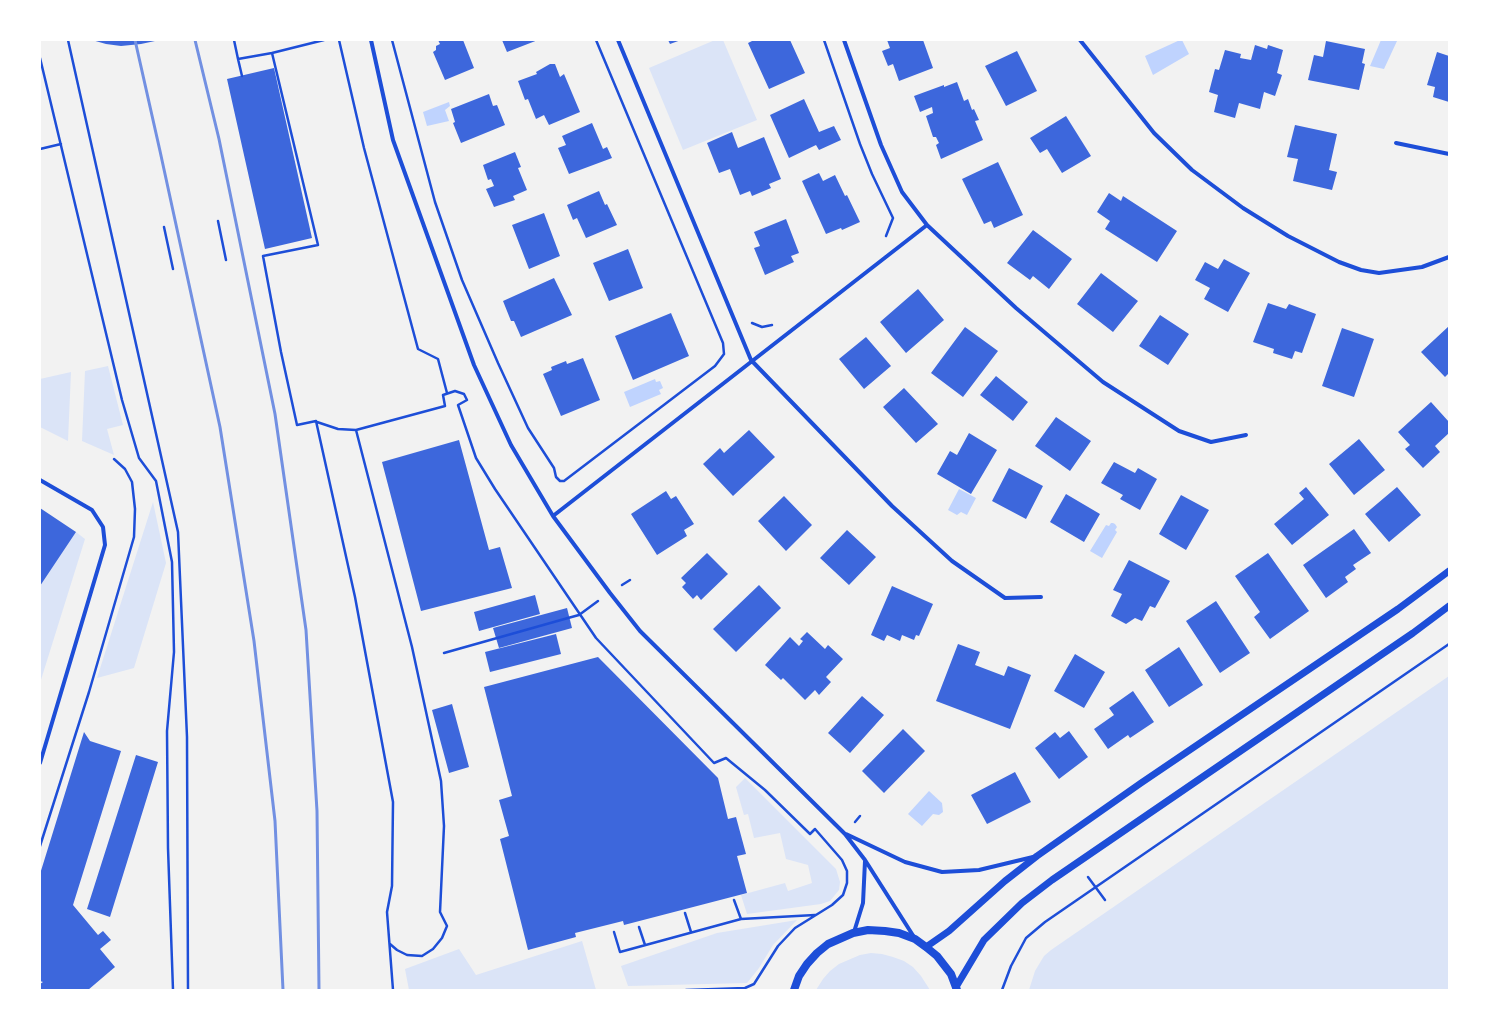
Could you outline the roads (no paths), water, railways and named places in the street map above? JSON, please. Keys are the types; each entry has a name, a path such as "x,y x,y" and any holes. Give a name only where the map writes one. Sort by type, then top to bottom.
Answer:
{"main road":[{"path":"793,989 807,964 828,944 853,933 868,930 899,933 915,939 937,956 951,974 957,989"}],"street":[{"path":"371,40 393,140 474,365 511,445 553,516 640,631 845,834 865,860 915,939"},
{"path":"618,40 751,360 892,506 952,561 1005,598 1041,597"},
{"path":"844,40 884,152 902,192 927,225 1016,308 1103,382 1179,431 1211,442 1246,435"},
{"path":"1080,40 1154,133 1192,170 1243,208 1288,236 1339,262 1361,270 1379,274 1422,268 1449,257"},
{"path":"1084,45 1088,40"},
{"path":"1396,143 1449,154"},
{"path":"553,516 751,360 927,225"},
{"path":"40,480 92,510 103,527 105,545 40,763"},
{"path":"926,947 949,931 1005,880 1037,856 1141,783 1398,609 1449,571"},
{"path":"957,989 984,940 1022,903 1046,884 1076,862 1413,633 1449,606"},
{"path":"845,834 904,862 942,872 979,870 1037,856"},
{"path":"853,933 863,903 865,860"}],"water":[{"path":"1182,40 1189,54 1153,75 1145,56"},
{"path":"1381,40 1397,41 1384,69 1370,66"},
{"path":"449,102 450,106 445,110 449,121 427,126 423,112"},
{"path":"655,379 656,382 660,381 663,388 659,390 661,394 630,407 624,392"},
{"path":"959,489 976,498 967,515 961,512 957,515 948,510"},
{"path":"1111,523 1115,524 1117,527 1115,530 1117,532 1102,558 1090,551 1106,525 1109,526"},
{"path":"929,791 942,803 943,812 939,815 933,814 922,826 908,814"}],"railway":[{"path":"135,40 220,427 254,641 275,821 283,990"},
{"path":"195,40 219,139 275,414 306,630 317,811 319,990"}]}
